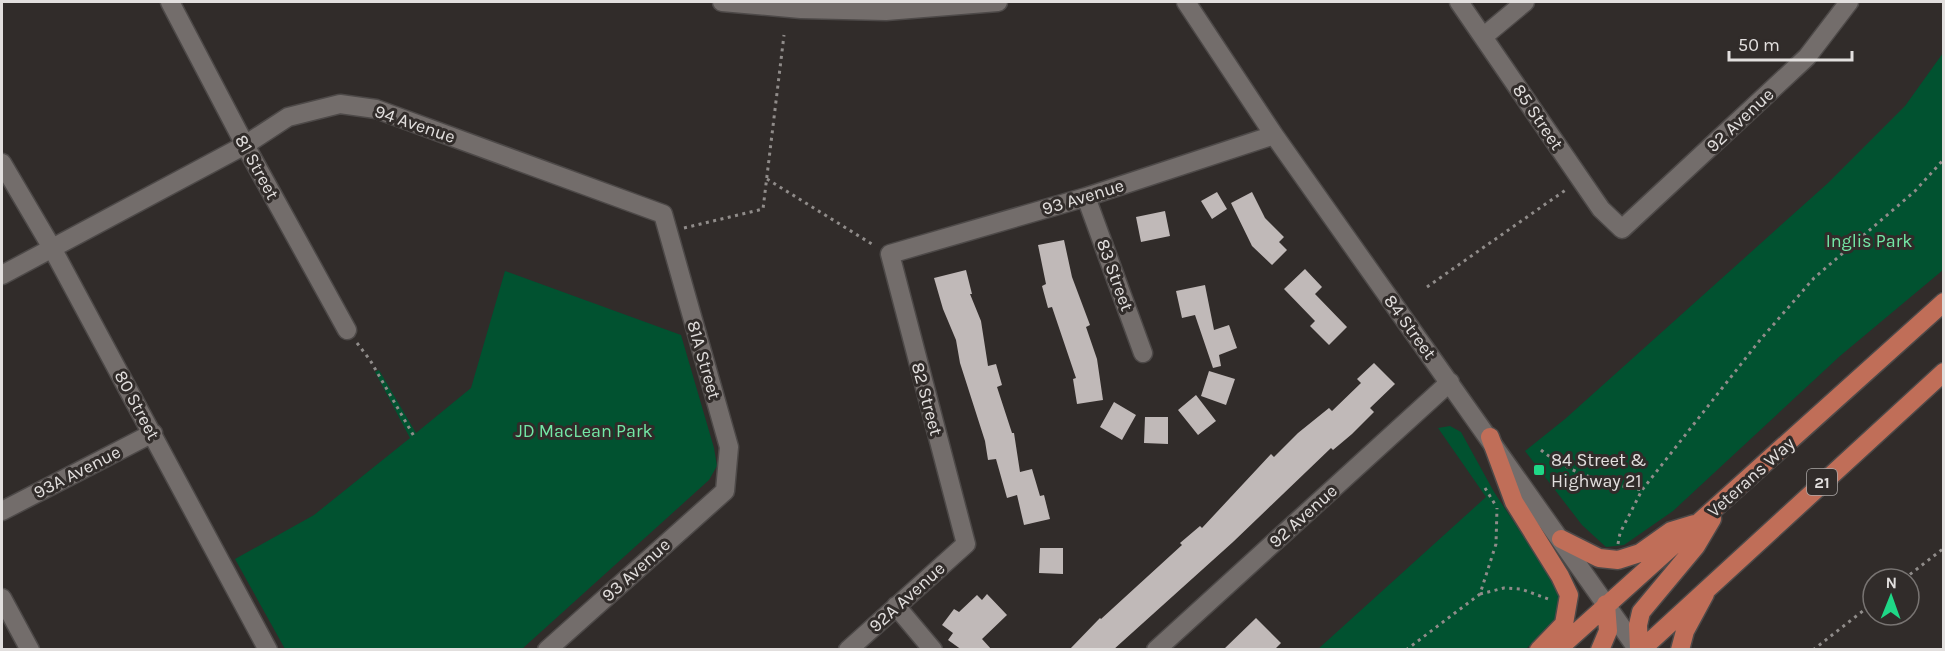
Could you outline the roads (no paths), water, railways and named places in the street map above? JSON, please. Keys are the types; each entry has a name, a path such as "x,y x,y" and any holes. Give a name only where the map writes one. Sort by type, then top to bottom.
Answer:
{"main road":[{"name":"Veterans Way","path":"1557,650 1944,302"},
{"name":"21","path":"1640,650 1709,584 1944,372"},
{"path":"1490,437 1514,502 1564,582 1569,604 1564,624 1539,650"},
{"path":"1640,650 1638,626 1641,612 1696,546 1723,502"},
{"path":"1561,539 1599,558 1618,560 1640,553 1671,531 1701,522"},
{"path":"1680,650 1685,631 1694,618 1709,584"},
{"path":"1600,650 1608,631 1606,604"}],"street":[{"name":"81 Street","path":"170,2 346,330"},
{"path":"725,2 886,11 998,2"},
{"name":"84 Street","path":"1186,2 1274,135 1640,650"},
{"name":"85 Street","path":"1459,2 1601,209 1622,228"},
{"path":"1483,37 1525,2"},
{"name":"92 Avenue","path":"1622,228 1807,57 1849,2"},
{"name":"94 Avenue","path":"2,276 245,145 288,117 340,104 376,109 663,214 668,230"},
{"name":"93 Avenue","path":"890,254 1086,197 1274,135"},
{"name":"80 Street","path":"2,163 52,248 268,650"},
{"name":"83 Street","path":"1086,197 1143,353"},
{"name":"81A Street","path":"668,230 729,447 725,491"},
{"name":"82 Street","path":"890,254 966,544"},
{"name":"92 Avenue","path":"1156,650 1450,382"},
{"name":"93A Avenue","path":"2,512 153,433"},
{"name":"93 Avenue","path":"547,650 725,491"},
{"name":"92A Avenue","path":"848,650 966,544"},
{"path":"2,598 30,650"},
{"path":"896,606 933,650"}],"place":[{"name":"84 Street & Highway 21","path":"1539,470"}],"park label":[{"name":"Inglis Park","path":"1869,241"},
{"name":"JD MacLean Park","path":"584,431"}]}
